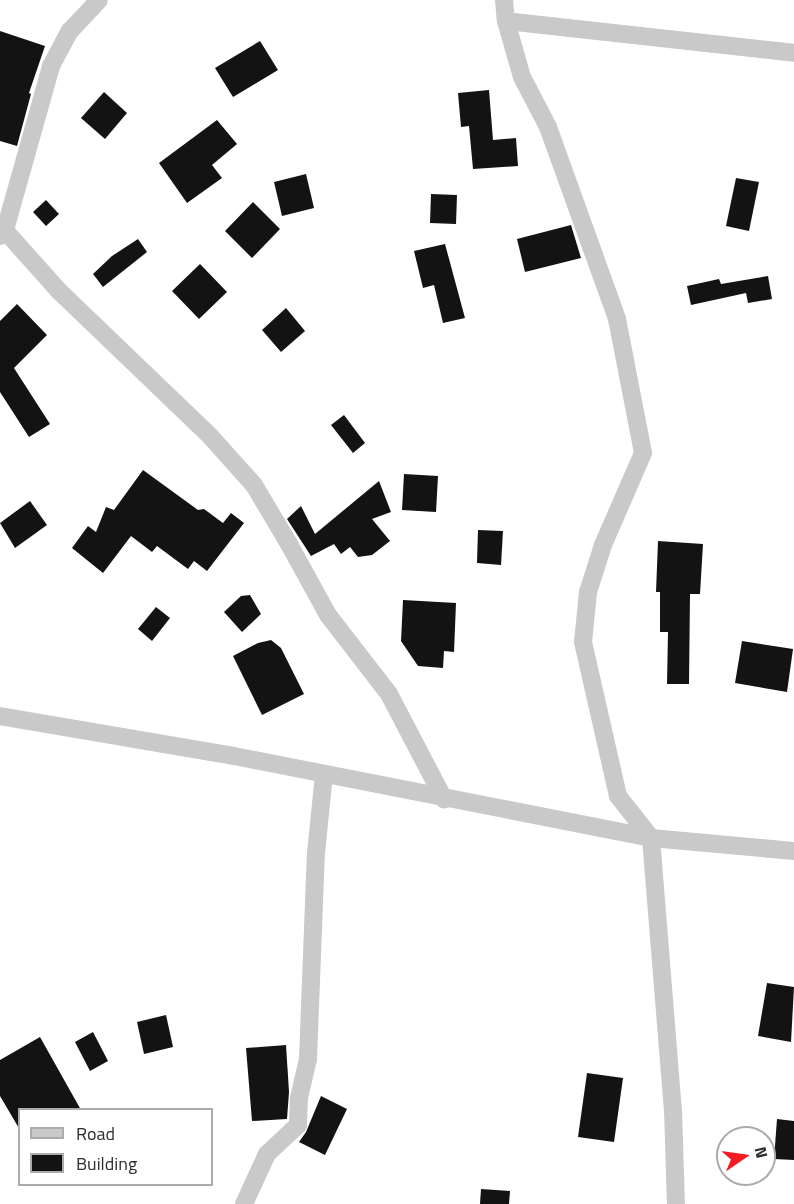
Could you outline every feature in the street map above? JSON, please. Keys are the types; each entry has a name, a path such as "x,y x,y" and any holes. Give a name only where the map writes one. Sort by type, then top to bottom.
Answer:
{"street":[{"path":"99,0 70,32 51,66 2,230 58,291 210,436 254,485 328,615 389,694 444,799"},
{"path":"504,0 506,21 522,77 548,127 617,318 643,453 603,545 588,592 583,642 618,796 651,838 673,1099 676,1204"},
{"path":"506,21 794,53"},
{"path":"0,716 324,774 651,838 794,851"},
{"path":"244,1204 267,1154 298,1125 299,1098 308,1059 316,853 324,774"}],"building":[{"path":"0,31 45,46 29,93 31,94 17,146 0,141"},
{"path":"260,41 278,70 233,97 215,68"},
{"path":"489,90 493,140 516,138 518,166 473,169 469,126 461,127 458,93"},
{"path":"104,92 127,113 105,139 81,118"},
{"path":"217,120 237,144 212,165 222,178 187,203 159,163"},
{"path":"306,174 314,208 282,216 274,182"},
{"path":"736,178 759,182 749,231 726,226"},
{"path":"431,194 457,195 456,224 430,223"},
{"path":"46,200 59,214 46,226 33,212"},
{"path":"253,202 280,229 252,258 225,231"},
{"path":"571,225 581,258 525,272 517,239"},
{"path":"138,239 147,252 103,287 93,274 112,256"},
{"path":"445,244 465,318 443,323 434,285 423,288 414,251"},
{"path":"200,264 227,292 199,319 172,291"},
{"path":"768,276 772,299 748,303 746,293 691,305 687,286 719,279 721,284"},
{"path":"17,304 47,335 14,368 50,424 29,437 0,392 0,321"},
{"path":"286,308 305,331 281,352 262,330"},
{"path":"344,415 365,443 353,453 331,425"},
{"path":"143,470 198,510 204,509 223,523 231,513 244,523 207,571 194,561 188,569 157,546 152,552 131,536 103,573 72,548 88,526 96,532 106,507 114,510"},
{"path":"404,474 438,476 436,512 402,510"},
{"path":"379,481 391,512 372,519 390,541 372,555 358,557 350,547 341,554 334,544 311,556 287,519 301,506 315,534"},
{"path":"30,501 47,525 15,548 0,523"},
{"path":"478,530 503,531 501,565 477,563"},
{"path":"658,541 703,544 700,594 690,594 689,684 667,684 668,632 660,632 660,592 656,592"},
{"path":"250,595 261,614 242,632 224,612 241,596"},
{"path":"403,600 456,603 454,652 444,651 443,668 418,666 401,641"},
{"path":"156,607 170,618 152,641 138,629"},
{"path":"271,640 281,648 304,694 262,715 233,656 258,643"},
{"path":"742,641 793,649 787,692 735,683"},
{"path":"767,983 794,987 791,1042 758,1036"},
{"path":"166,1015 173,1047 144,1054 137,1022"},
{"path":"93,1032 108,1061 90,1071 75,1042"},
{"path":"40,1037 80,1108 18,1108 18,1127 0,1096 0,1060"},
{"path":"286,1045 289,1092 287,1119 252,1121 246,1048"},
{"path":"587,1073 623,1078 614,1142 578,1137"},
{"path":"321,1096 347,1109 325,1155 299,1142 306,1132"},
{"path":"777,1119 794,1121 794,1160 776,1159"},
{"path":"481,1189 510,1191 509,1204 480,1204"}]}
